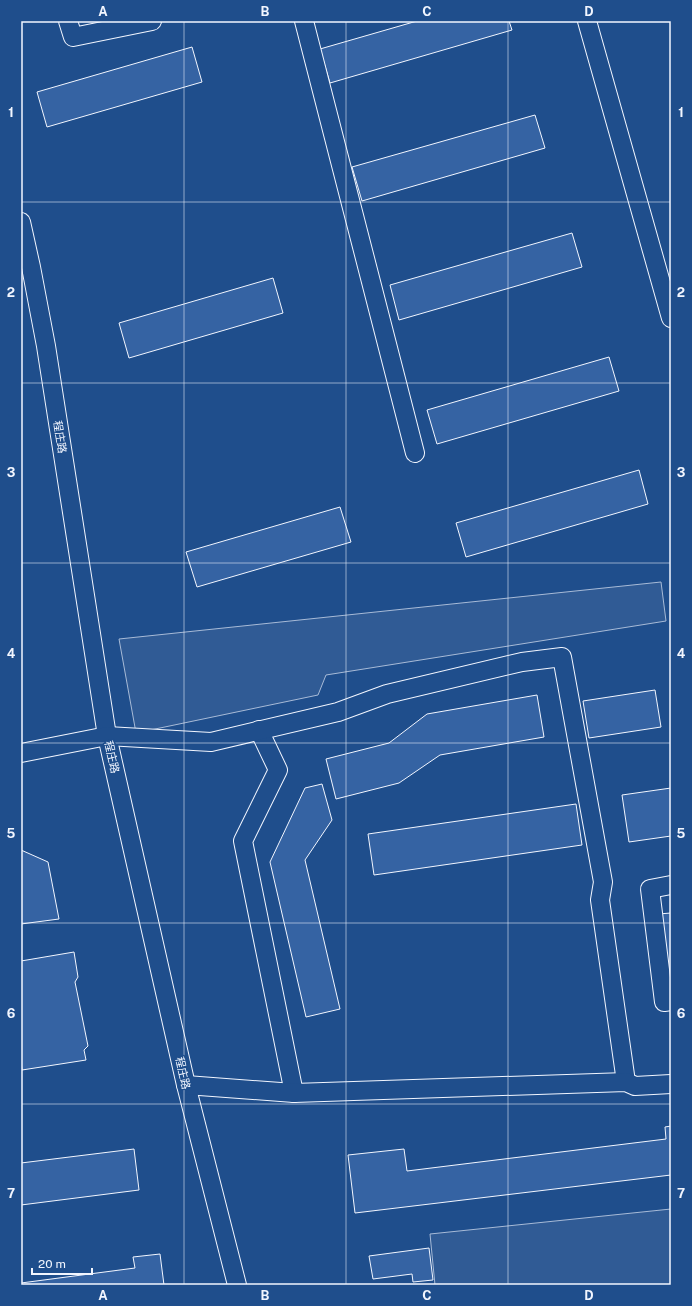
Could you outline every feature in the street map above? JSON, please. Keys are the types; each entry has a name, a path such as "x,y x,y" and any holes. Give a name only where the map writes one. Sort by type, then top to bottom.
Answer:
{"street":[{"path":"68,21 73,37 152,21"},
{"path":"304,21 415,453"},
{"path":"587,21 671,318"},
{"name":"程庄路","path":"21,222 32,267 46,346 107,736 186,1085 237,1285"},
{"path":"21,753 107,736 211,742 338,712 387,694 522,662 562,657 603,882 600,900 626,1082"},
{"path":"259,730 278,770 243,841 294,1093"},
{"path":"671,885 650,889 664,1002 671,1001"},
{"path":"186,1085 294,1093 626,1082 635,1086 671,1084"}],"shaded area":[{"path":"661,582 666,621 326,675 318,695 136,733 119,639"},
{"path":"671,1209 671,1285 435,1285 430,1234"}],"building":[{"path":"417,21 509,21 512,30 330,83 320,49"},
{"path":"192,47 202,82 47,127 37,92"},
{"path":"535,115 545,148 362,201 352,167"},
{"path":"572,233 582,267 399,320 390,285"},
{"path":"273,278 283,313 129,358 119,323"},
{"path":"609,357 619,391 437,444 427,410"},
{"path":"639,470 648,504 466,557 456,523"},
{"path":"340,507 351,542 197,587 186,552"},
{"path":"655,690 661,727 589,738 583,701"},
{"path":"537,695 544,737 440,755 399,783 336,799 326,759 389,743 427,714"},
{"path":"322,784 332,820 305,860 340,1009 306,1017 270,862 305,788"},
{"path":"671,788 671,836 629,842 622,795"},
{"path":"576,804 582,845 374,875 368,834"},
{"path":"21,850 48,862 59,919 21,924"},
{"path":"671,913 671,980 666,981 658,914"},
{"path":"74,952 78,977 75,982 88,1046 84,1050 86,1060 22,1070 21,961"},
{"path":"671,1126 671,1175 355,1213 348,1155 404,1149 407,1171 666,1139 665,1127"},
{"path":"134,1149 139,1190 21,1205 21,1163"},
{"path":"429,1248 433,1280 413,1282 412,1274 373,1279 369,1256"},
{"path":"160,1254 164,1285 21,1285 21,1283 135,1268 133,1257"}]}
